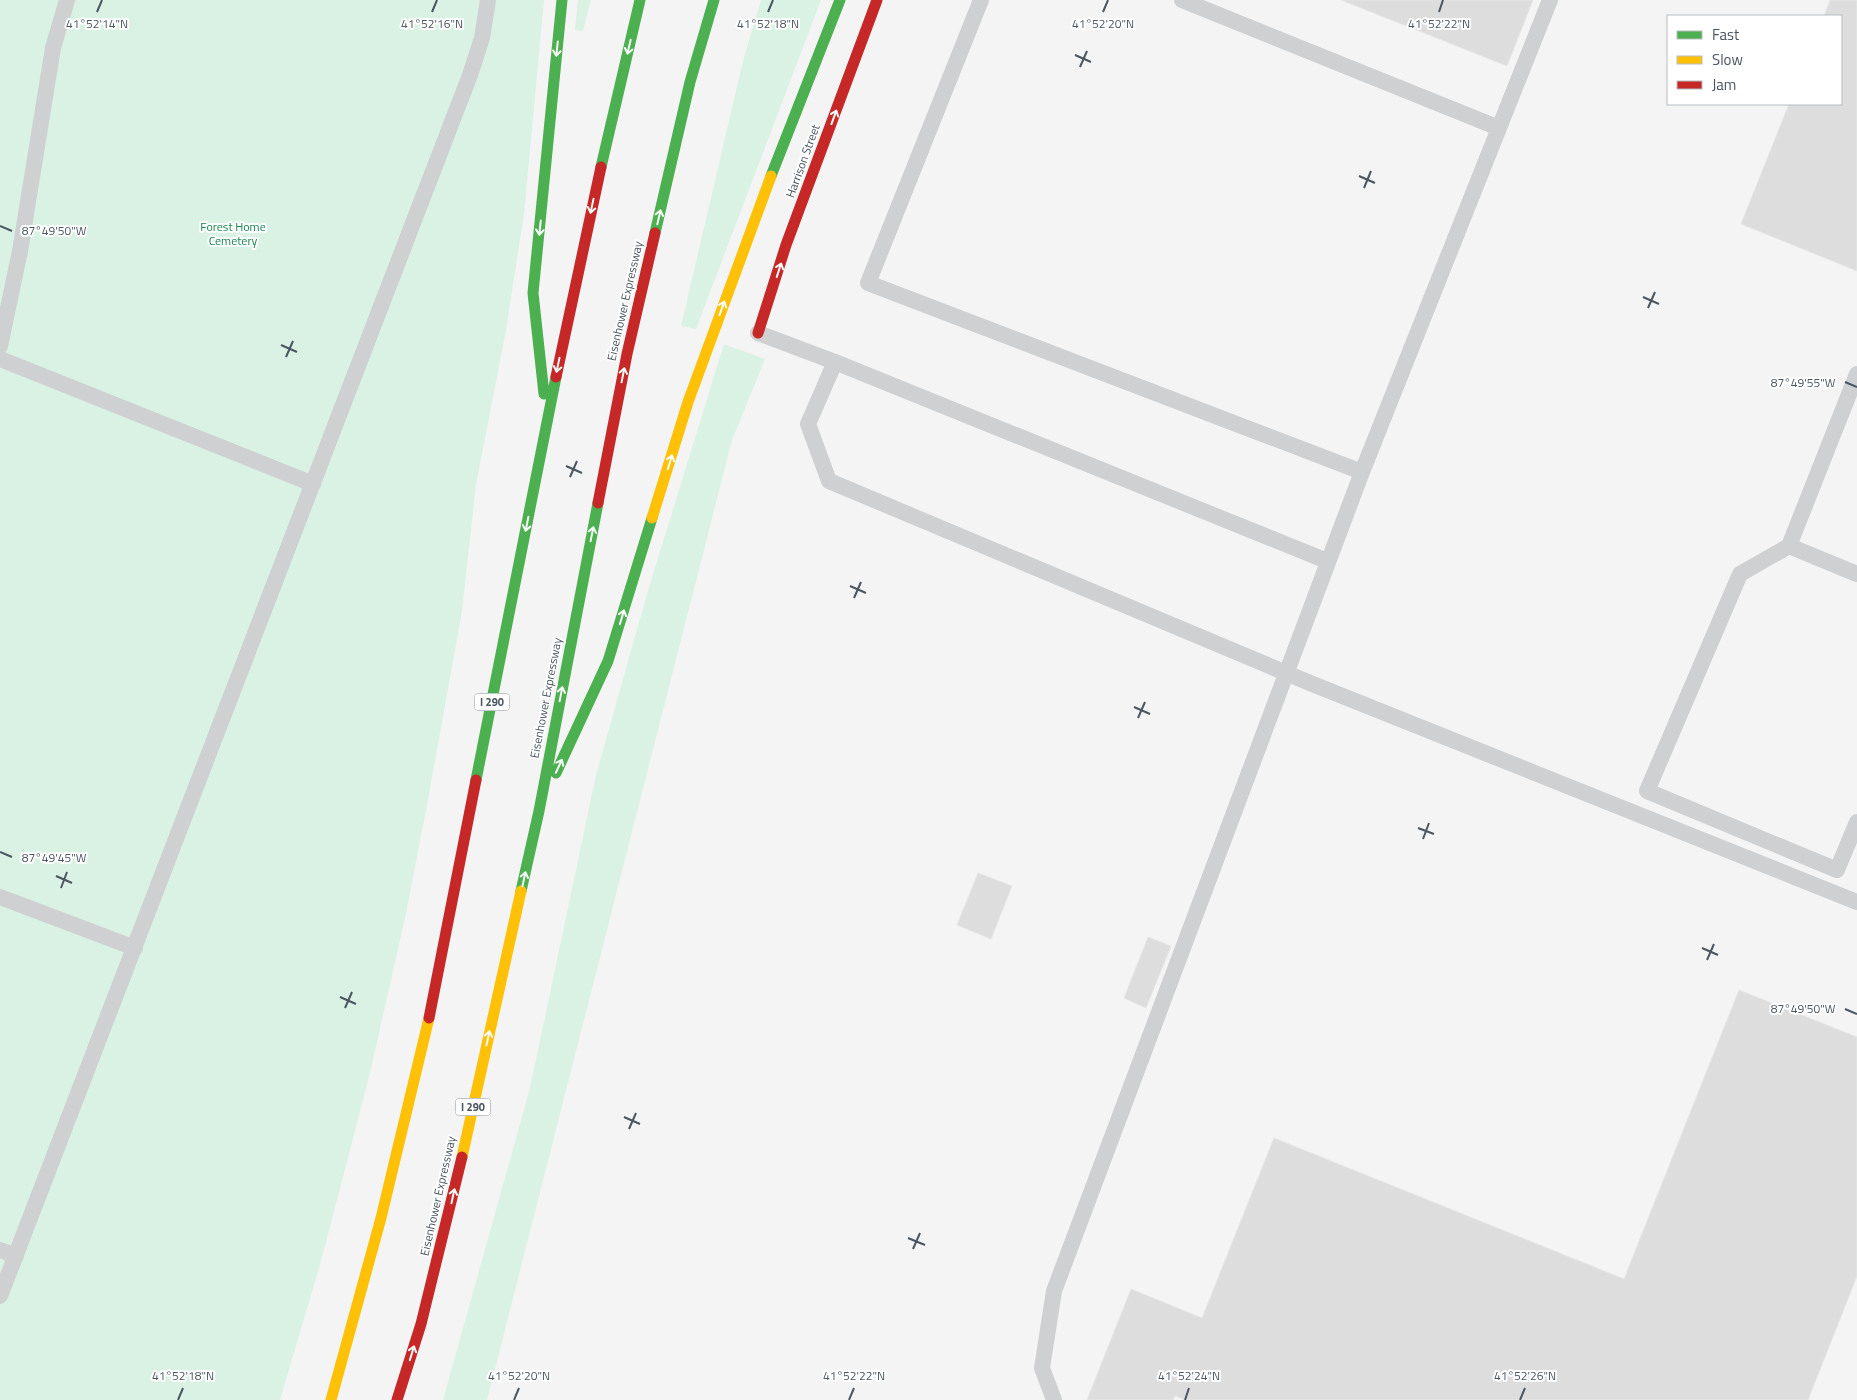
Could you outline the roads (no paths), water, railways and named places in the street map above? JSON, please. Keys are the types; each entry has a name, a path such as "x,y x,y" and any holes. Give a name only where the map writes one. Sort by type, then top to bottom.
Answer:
{"main road":[{"path":"547,419 533,294 562,0"},
{"name":"I 290","path":"331,1400 381,1218 426,1036 547,419 595,191 640,0"},
{"name":"Eisenhower Expressway","path":"397,1400 421,1324 451,1206 539,811 627,354 690,82 714,0"},
{"path":"539,811 608,661 694,384 751,226 840,0"},
{"name":"Harrison Street","path":"758,333 786,245 877,0"}],"lane":[{"path":"0,346 20,252 53,48 67,0"},
{"path":"0,1296 470,75 482,38 488,0"},
{"path":"981,0 868,283 1362,472"},
{"path":"1182,0 1499,128"},
{"path":"1054,1400 1042,1368 1054,1291 1327,561 1550,0"},
{"path":"758,333 835,362 1327,561"},
{"path":"0,359 313,484"},
{"path":"835,362 808,424 830,481 1285,672 1857,902"},
{"path":"1857,374 1789,546 1740,574 1647,791 1837,870 1857,822"},
{"path":"1789,546 1857,574"},
{"path":"0,897 135,948"},
{"path":"0,1250 16,1256"}],"park label":[{"name":"Forest Home Cemetery","path":"233,234"}]}
